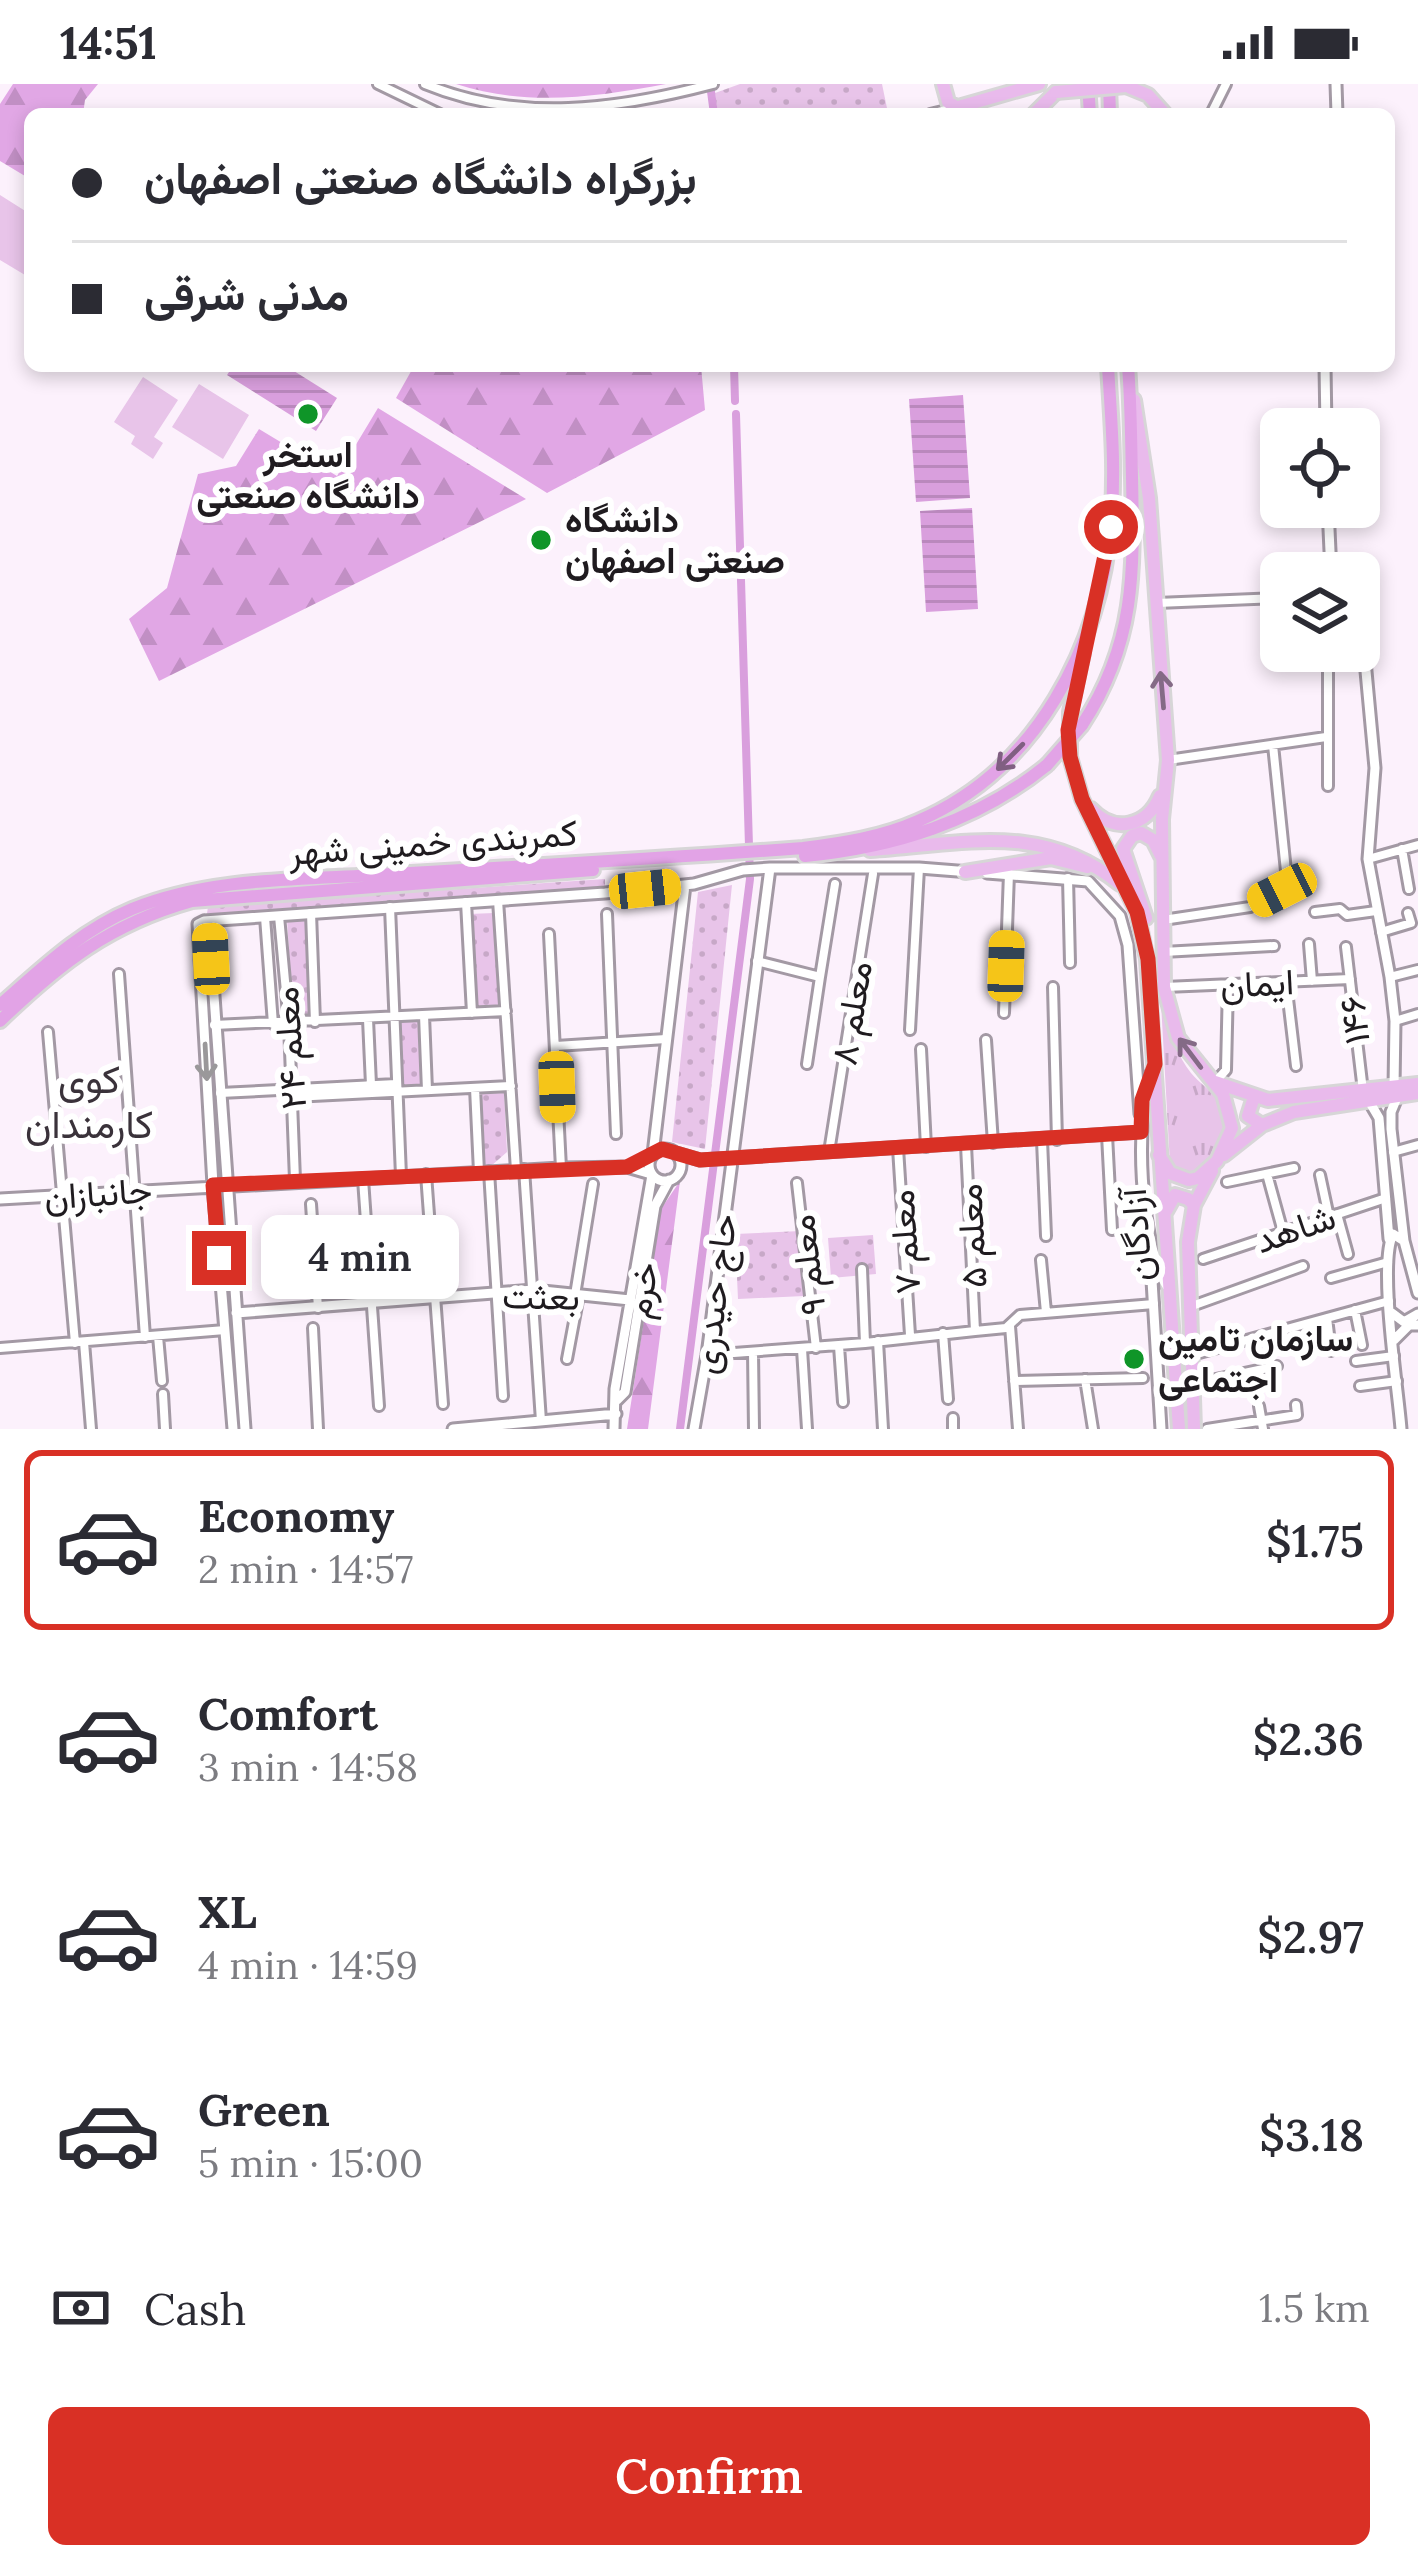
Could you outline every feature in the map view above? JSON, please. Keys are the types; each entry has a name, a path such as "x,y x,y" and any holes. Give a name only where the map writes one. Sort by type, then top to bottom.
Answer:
{"highway":[{"name":"کمربندی خمینی شهر","path":"763,861 917,822 977,787 1038,726 1059,696 1091,623 1111,527 1108,372"},
{"name":"کمربندی خمینی شهر","path":"0,1005 84,935 127,911 188,892 315,879 701,859 763,861 851,851 974,815 1047,765 1082,725 1113,668 1130,608 1129,372"},
{"name":"کمربندی خمینی شهر","path":"0,1021 101,936 192,901 701,859"}],"main road":[{"path":"970,108 1039,84"},
{"path":"1040,108 1056,92 1126,86 1148,95 1160,108"},
{"path":"1129,372 1149,498 1168,760 1161,857 1164,987 1170,1016 1187,1053 1215,1082 1229,1106 1232,1128 1217,1160"},
{"name":"آزادگان","path":"1091,623 1068,730 1070,757 1082,799 1137,912 1148,959 1179,1429"},
{"path":"1082,799 1105,821 1131,824 1155,807 1166,779"},
{"path":"1148,959 1145,912 1124,849 1132,836 1141,833 1153,840 1161,857"},
{"path":"851,851 1037,843 1070,851 1126,888"},
{"path":"965,872 1052,858 1113,878"},
{"path":"1215,1082 1254,1097 1366,1096"},
{"path":"1160,1155 1170,1173 1189,1180 1262,1124 1294,1112 1418,1089"},
{"path":"1254,1097 1249,1116 1262,1124"},
{"name":"آزادگان","path":"1194,1429 1188,1242 1194,1205 1217,1160"},
{"path":"1166,1211 1174,1196 1194,1205"},
{"path":"1172,1322 1181,1373 1187,1374 1191,1359"}],"street":[{"path":"378,84 428,108"},
{"path":"425,84 489,103 530,108"},
{"path":"600,108 712,84"},
{"path":"1325,372 1326,408"},
{"path":"1155,603 1260,599"},
{"path":"1328,672 1328,786"},
{"path":"1366,672 1375,768 1368,859 1395,1021 1396,1091 1386,1130 1386,1198 1401,1429"},
{"path":"1168,760 1326,737"},
{"path":"1162,920 1250,907 1282,890 1286,871 1273,746"},
{"path":"1368,859 1418,845"},
{"path":"1402,849 1409,889"},
{"path":"233,1429 198,924 686,884 763,861 1088,881 1120,916 1128,945 1163,1429"},
{"name":"حاج حیدری","path":"694,1429 757,961 763,861"},
{"path":"910,1030 919,868"},
{"path":"1004,1013 1009,873"},
{"name":"معلم ۸","path":"830,1152 873,874"},
{"path":"1068,878 1070,963"},
{"name":"خرم","path":"617,1400 625,1392 651,1206 652,1155 686,884"},
{"path":"807,1064 835,884"},
{"path":"498,900 541,1421"},
{"path":"466,902 472,1012"},
{"path":"390,907 401,1176"},
{"path":"1316,912 1340,909 1347,915 1376,910"},
{"path":"311,913 315,1022"},
{"path":"1381,932 1411,923 1408,913"},
{"path":"607,914 616,1134"},
{"name":"معلم ۲۴","path":"279,916 295,1180"},
{"path":"265,917 273,1024"},
{"path":"203,921 209,926 244,1429"},
{"path":"549,934 561,1168"},
{"path":"1310,944 1312,981"},
{"path":"1163,952 1274,946"},
{"name":"۱۴۶","path":"1346,947 1366,1096"},
{"path":"757,961 820,977"},
{"path":"1390,977 1418,970"},
{"path":"118,974 145,1337"},
{"name":"ایمان","path":"1164,987 1350,979"},
{"path":"1286,982 1296,1066"},
{"path":"1215,1082 1226,1070 1228,985"},
{"path":"1053,987 1058,1140"},
{"path":"214,1025 506,1011"},
{"path":"1395,1021 1418,1014"},
{"path":"424,1016 428,1090"},
{"path":"368,1018 371,1085"},
{"path":"48,1032 91,1429"},
{"path":"556,1046 666,1039"},
{"path":"986,1040 993,1143"},
{"path":"922,1049 926,1147"},
{"path":"1140,1114 1155,1064"},
{"path":"292,1092 371,1085 428,1090 511,1086"},
{"path":"218,1093 396,1088"},
{"path":"476,1088 498,1294 503,1396"},
{"path":"1366,1096 1394,1152 1404,1242 1418,1293"},
{"path":"658,1124 681,1165 674,1178"},
{"path":"627,1167 672,1151 700,1160 1141,1132"},
{"path":"1107,1135 1112,1230"},
{"path":"1042,1141 1046,1236"},
{"name":"معلم ۵","path":"966,1144 976,1329"},
{"path":"1394,1152 1418,1145"},
{"name":"معلم ۷","path":"898,1148 910,1335"},
{"path":"627,1167 674,1178 700,1160"},
{"name":"جانبازان","path":"0,1199 295,1180 627,1167"},
{"path":"1226,1182 1294,1168"},
{"path":"426,1174 443,1404"},
{"path":"1267,1174 1283,1232"},
{"path":"1320,1175 1348,1254"},
{"path":"363,1177 380,1406"},
{"name":"خرم","path":"614,1429 615,1389 651,1206 674,1178"},
{"name":"معلم ۹","path":"797,1183 816,1348"},
{"path":"567,1359 592,1184"},
{"name":"شاهد","path":"1204,1259 1386,1198"},
{"path":"311,1204 318,1308"},
{"path":"1388,1221 1401,1219"},
{"path":"1389,1239 1397,1234 1404,1242"},
{"path":"1404,1242 1418,1241"},
{"path":"1149,1246 1170,1290"},
{"path":"1041,1260 1046,1312"},
{"path":"1331,1278 1388,1262"},
{"path":"1190,1306 1303,1266"},
{"path":"862,1269 865,1343"},
{"name":"بعثت","path":"236,1313 532,1290 630,1300"},
{"path":"1191,1359 1390,1301"},
{"path":"707,1355 1006,1328 1020,1315 1154,1304"},
{"path":"1354,1310 1362,1345"},
{"path":"1392,1313 1404,1322 1418,1314"},
{"path":"1327,1318 1331,1351"},
{"path":"1010,1324 1018,1429"},
{"path":"1393,1342 1409,1325 1418,1325"},
{"path":"313,1328 318,1429"},
{"path":"0,1348 225,1330"},
{"path":"943,1333 948,1399"},
{"path":"158,1336 162,1381"},
{"path":"878,1341 883,1429"},
{"path":"839,1346 843,1402"},
{"path":"802,1349 807,1429"},
{"path":"754,1352 754,1429"},
{"path":"1355,1361 1394,1356"},
{"path":"1192,1384 1277,1366"},
{"path":"1014,1381 1143,1378"},
{"path":"1085,1379 1093,1429"},
{"path":"1360,1386 1397,1381"},
{"path":"163,1394 165,1429"},
{"path":"1207,1429 1262,1425 1297,1415 1296,1405"},
{"path":"1259,1406 1262,1425"},
{"path":"1163,1429 1178,1412"},
{"path":"453,1429 541,1421 570,1424 616,1414"}],"green space":[{"path":"13,84 98,84 84,108 24,108 24,175 0,161 0,104"},
{"path":"456,84 666,84 535,98"},
{"path":"740,84 882,84 887,108 717,108 715,93"},
{"path":"0,195 24,210 24,274 0,260"},
{"path":"411,372 702,372 705,410 547,493 396,398"},
{"path":"143,377 178,400 154,437 163,443 153,459 131,444 135,436 114,422"},
{"path":"199,384 249,415 223,459 172,427"},
{"path":"378,408 526,499 159,681 129,619 167,588 198,474 236,466 259,429 337,476"},
{"path":"605,879 605,893 404,900 207,914 208,906"},
{"path":"732,885 705,1149 672,1142 698,892"},
{"path":"494,913 499,1006 474,1007 469,914"},
{"path":"307,917 313,1017 293,1018 287,919"},
{"path":"1161,1003 1181,1057 1223,1110 1221,1141 1193,1173 1183,1173 1170,1164"},
{"path":"420,1020 423,1087 401,1088 399,1021"},
{"path":"504,1090 507,1152 491,1166 484,1166 481,1092"},
{"path":"680,1181 648,1429 627,1429 661,1209"},
{"path":"801,1231 804,1296 738,1299 735,1234"},
{"path":"873,1235 876,1274 831,1278 828,1238"}],"shaded area":[{"name":"استخر دانشگاه صنعتی","path":"296,372 337,398 316,431 227,375"},
{"path":"963,395 970,498 916,502 909,399"},
{"path":"972,508 978,609 926,612 920,511"}],"waterway":[{"path":"710,84 713,108"},
{"path":"734,372 735,401"},
{"path":"680,1429 750,879 736,414"}],"place":[{"name":"استخر دانشگاه صنعتی","path":"308,414"},
{"name":"دانشگاه صنعتی اصفهان","path":"541,540"},
{"name":"سازمان تامین اجتماعی","path":"1134,1359"}],"district":[{"name":"کوی کارمندان","path":"89,1102"}],"route":[{"path":"219,1258 213,1185 627,1167 662,1149 700,1160 1141,1132 1142,1100 1155,1064 1148,959 1137,912 1082,799 1068,730 1111,527"}]}
